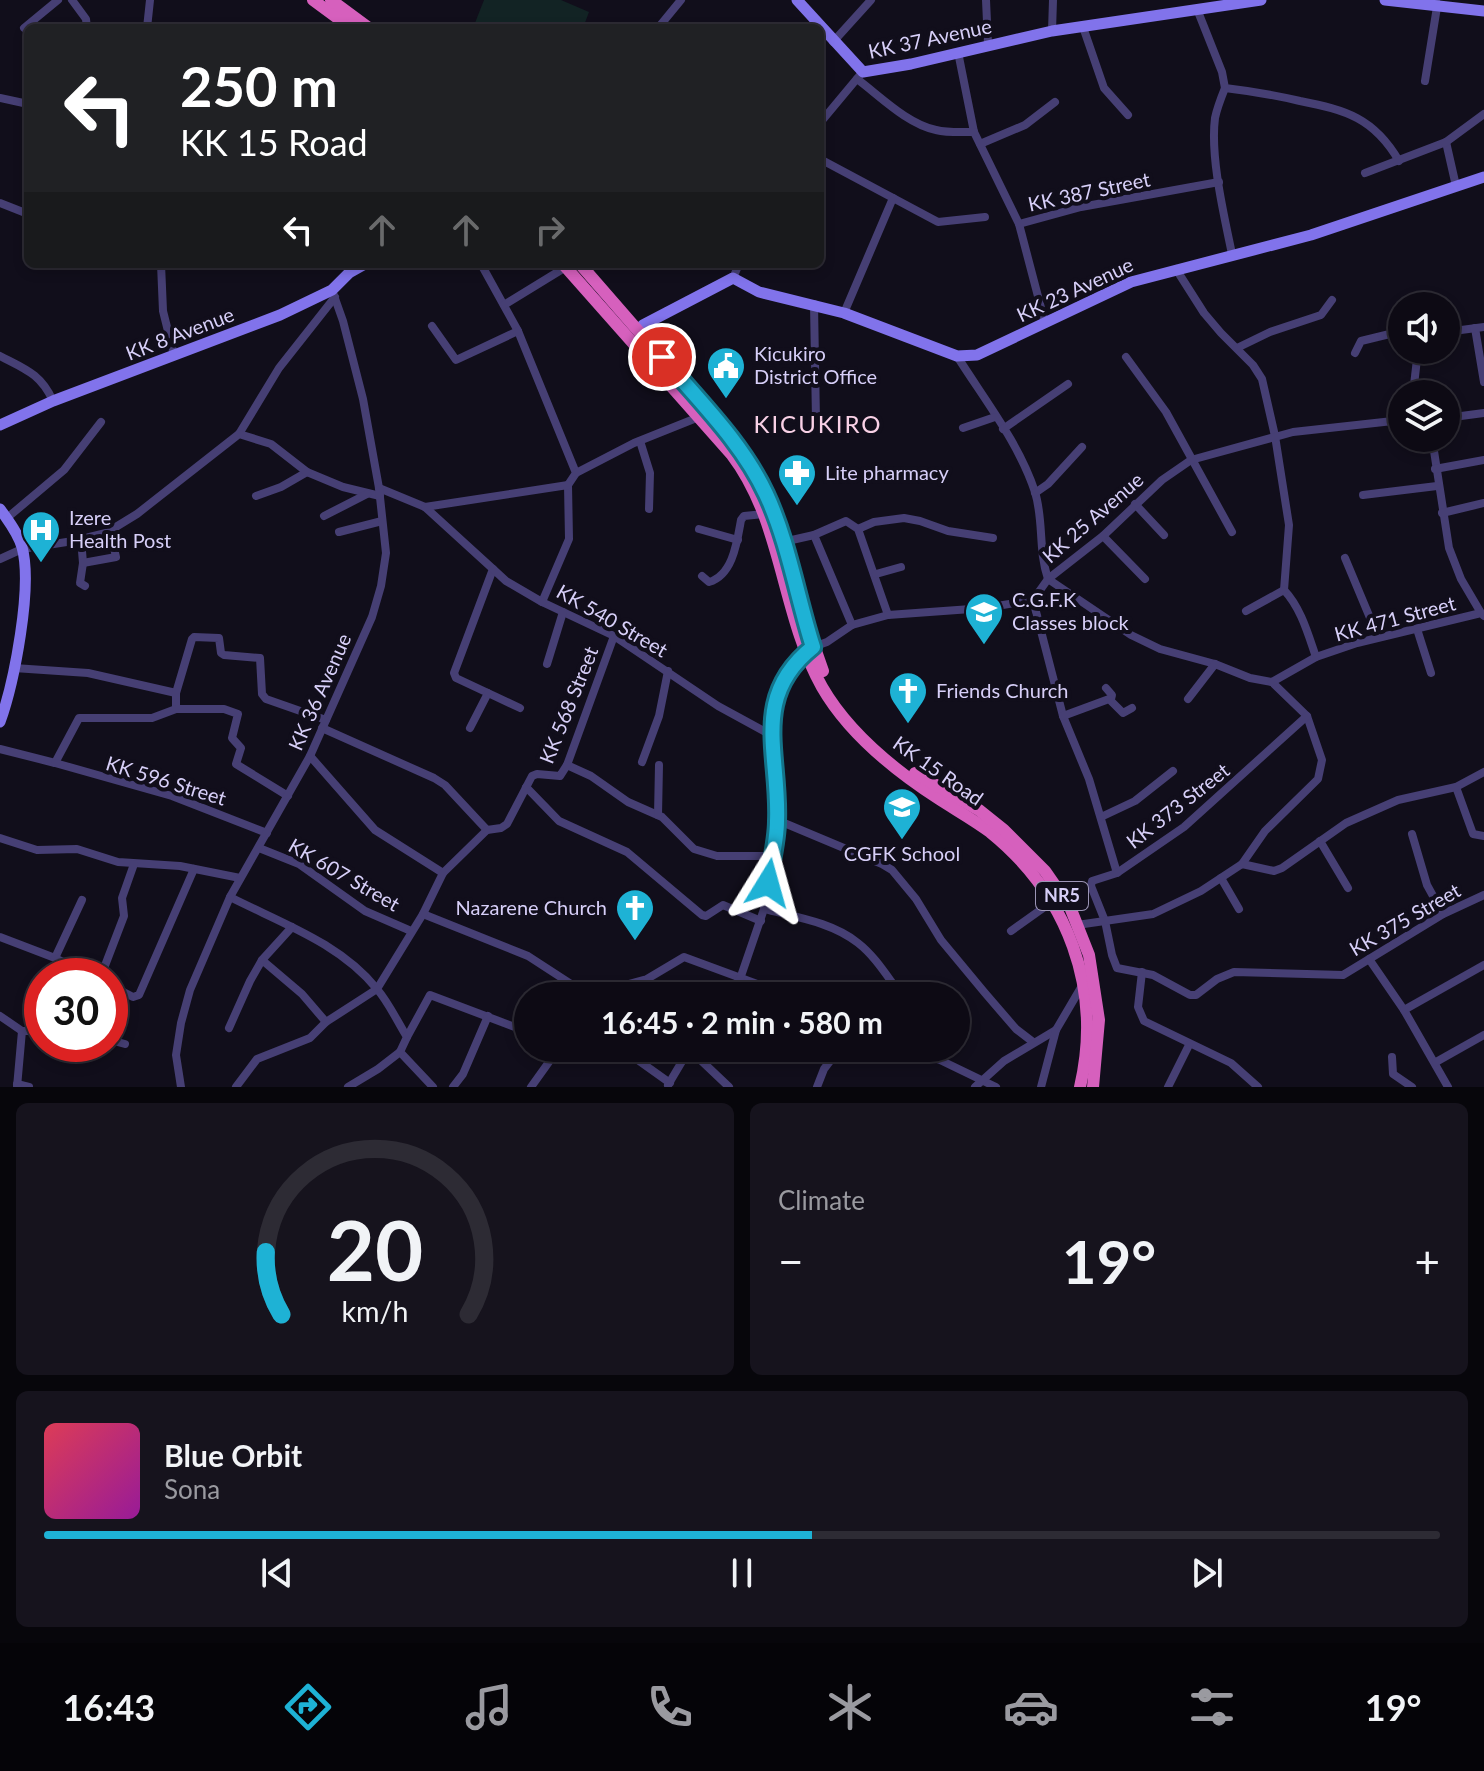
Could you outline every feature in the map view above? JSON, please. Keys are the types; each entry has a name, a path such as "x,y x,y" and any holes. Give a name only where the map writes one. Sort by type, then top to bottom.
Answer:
{"highway":[{"path":"313,0 346,24"},
{"path":"331,0 364,24"},
{"name":"KK 15 Road","path":"561,268 656,360 751,466 767,496 783,542 809,650 836,694 870,737 912,771 979,810 1004,830 1045,871 1070,907 1071,927 1084,984 1087,1040 1080,1087"},
{"name":"KK 15 Road","path":"583,268 738,463 764,514 822,688 859,736 909,778 989,832 1016,856 1053,901 1089,955 1099,1020 1093,1087"},
{"path":"592,268 654,337 656,360"}],"main road":[{"path":"797,0 818,24"},
{"name":"KK 37 Avenue","path":"860,75 1052,31 1197,9 1224,2 1261,0"},
{"path":"1385,0 1436,3 1484,11"},
{"path":"824,32 860,75"},
{"name":"KK 23 Avenue","path":"957,356 977,355 1112,290 1176,269 1311,235 1484,177"},
{"name":"KK 8 Avenue","path":"0,425 53,401 333,294 349,268"},
{"path":"643,325 733,278 759,292 844,313 957,356"},
{"path":"0,722 14,668 22,608 22,549 3,513"}],"street":[{"path":"29,24 58,0"},
{"path":"72,0 87,24"},
{"path":"147,24 150,0"},
{"path":"661,24 681,0"},
{"path":"833,42 871,0"},
{"path":"986,0 988,44"},
{"path":"1052,31 1053,0"},
{"path":"1425,81 1436,3"},
{"path":"1197,9 1222,72 1225,88 1214,129 1219,182 1232,254"},
{"path":"1083,27 1104,88 1128,115"},
{"path":"958,52 974,132 1019,224"},
{"path":"860,75 900,112 930,128 974,132"},
{"name":"KK 37 Avenue","path":"824,118 860,75"},
{"path":"1225,88 1272,94 1348,112 1383,137 1399,161"},
{"path":"0,98 24,103"},
{"path":"980,144 1025,125 1055,102"},
{"path":"1365,173 1446,142 1484,114"},
{"path":"1446,142 1456,186"},
{"path":"824,161 938,222 985,217"},
{"name":"KK 387 Street","path":"1045,323 1019,224 1081,207 1219,182"},
{"path":"844,313 893,198"},
{"path":"0,203 24,212"},
{"path":"161,268 163,311 174,355"},
{"path":"483,268 518,331 576,473"},
{"path":"504,305 556,268"},
{"path":"733,278 737,268"},
{"path":"1176,269 1204,313 1253,365 1262,379 1275,436 1289,525 1284,590 1293,599 1302,617 1316,657"},
{"path":"0,559 22,549 81,539 110,530 137,514 239,434 279,368 333,294"},
{"name":"KK 36 Avenue","path":"181,1087 176,1055 190,990 230,897 310,756 372,617 381,586 386,553 380,492 363,399 333,294"},
{"path":"1237,348 1270,332 1321,315 1332,300"},
{"path":"814,304 816,421"},
{"path":"432,326 456,360 518,331"},
{"path":"1460,330 1480,327 1484,382"},
{"path":"1355,353 1361,341 1388,334"},
{"path":"0,356 37,376 45,384 53,401"},
{"path":"957,356 1003,429 1035,493 1042,563 1048,579 1131,635 1160,649 1215,664 1235,674 1272,682 1307,716 1322,760 1322,772 1318,779 1265,831 1242,864 1221,878 1153,914 1071,927"},
{"path":"1126,357 1166,412 1232,532"},
{"path":"1003,429 1068,384"},
{"path":"1460,416 1484,413"},
{"path":"425,507 568,485 576,473 640,441 699,417"},
{"path":"963,428 995,417"},
{"path":"3,513 64,470 101,422"},
{"name":"KK 25 Avenue","path":"1033,600 1048,579 1103,536 1162,480 1191,460 1275,436 1388,422"},
{"path":"239,434 271,444 307,472 343,487 367,493 380,492 425,507 506,581 542,602"},
{"path":"640,441 650,473 649,509"},
{"path":"1035,493 1048,484 1082,447"},
{"path":"1433,452 1442,513 1453,558 1461,579 1483,614"},
{"path":"1435,469 1484,460"},
{"path":"256,496 281,487 307,472"},
{"name":"KK 540 Street","path":"568,485 569,539 542,602 614,636 718,706 771,735"},
{"path":"1363,495 1437,486"},
{"path":"324,516 367,493"},
{"path":"1442,513 1484,503"},
{"path":"1135,504 1164,535"},
{"path":"702,576 709,582 721,576 734,555 744,516 764,514"},
{"path":"783,542 814,535 846,521 854,525 904,518 948,531 993,538"},
{"path":"339,532 382,521"},
{"path":"854,525 876,574 888,615"},
{"path":"699,529 738,540"},
{"path":"83,563 116,557 110,530"},
{"path":"814,535 852,625"},
{"path":"1103,536 1145,579"},
{"path":"81,539 83,563 80,583 85,586"},
{"path":"1345,558 1378,637"},
{"path":"876,574 901,567"},
{"path":"493,569 454,673 456,678 520,708"},
{"path":"1246,611 1284,590"},
{"path":"738,982 761,921 772,856 777,820 771,735 781,680 809,650 852,625 888,615 985,608 1033,600 1063,716 1101,817 1117,873"},
{"path":"547,664 563,612"},
{"name":"KK 471 Street","path":"1272,682 1316,657 1378,637 1483,614"},
{"path":"1417,629 1431,673"},
{"name":"KK 568 Street","path":"526,787 532,776 557,777 567,765 614,636"},
{"path":"176,709 176,693 194,637 219,638 224,655 260,658 262,694 266,699 434,778 445,785 487,830"},
{"path":"1188,699 1215,664"},
{"path":"14,668 88,673 176,693"},
{"path":"642,762 661,708 668,671"},
{"path":"1106,688 1123,713 1132,708"},
{"path":"470,728 488,693"},
{"path":"1063,716 1111,699"},
{"path":"55,763 78,719 152,718 176,709 224,709 238,714 232,738 241,748 236,764 288,796"},
{"name":"KK 373 Street","path":"1105,921 1091,886 1092,881 1117,873 1184,827 1307,716"},
{"name":"KK 596 Street","path":"0,749 172,796 267,833"},
{"path":"310,756 375,830 443,873"},
{"path":"567,765 591,776 628,802 658,815 694,849 717,856 772,856"},
{"path":"658,815 659,765"},
{"path":"1101,817 1135,801 1173,771"},
{"path":"1242,864 1274,871 1346,823 1398,800 1456,787 1484,772"},
{"path":"236,1087 257,1059 310,1038 326,1022 377,989 423,914 443,873 487,830 507,824 526,787 559,821 627,852 702,915 706,916 723,905 761,921"},
{"path":"1456,787 1473,834 1484,836"},
{"path":"777,820 892,870 916,899 941,940 1016,1029 1033,1042"},
{"path":"1412,834 1427,885 1443,914"},
{"path":"0,838 37,850 77,849 106,860 162,864 240,878"},
{"path":"1320,841 1348,888"},
{"name":"KK 607 Street","path":"259,848 299,864 365,911 411,931"},
{"path":"108,958 124,916 122,898 134,864"},
{"path":"128,994 139,995 194,869"},
{"path":"1221,878 1239,909"},
{"name":"KK 375 Street","path":"1105,921 1117,968 1142,972 1196,995 1217,979 1234,972 1343,975 1443,914 1484,895"},
{"path":"230,897 322,942 377,989 407,1037"},
{"path":"0,937 55,958 82,900"},
{"path":"1011,931 1053,901"},
{"path":"764,909 816,922 856,941 891,982"},
{"path":"423,914 528,956 568,982"},
{"path":"229,1028 262,960 292,927"},
{"path":"636,982 647,979 684,957 749,982"},
{"path":"1369,959 1404,1010 1448,1087"},
{"path":"262,960 302,994 326,1022"},
{"path":"1404,1010 1484,965"},
{"path":"1142,972 1138,1007 1141,1018 1189,1045 1231,1063 1258,1087"},
{"path":"1041,1087 1056,1030 1084,984"},
{"path":"348,1087 400,1052 430,995 514,1026"},
{"path":"0,1016 22,1031 17,1086 29,1087"},
{"path":"453,1087 463,1074 488,1016"},
{"path":"978,1084 1004,1061 1056,1030"},
{"path":"1436,1062 1484,1035"},
{"path":"1168,1087 1189,1045"},
{"path":"400,1052 433,1087"},
{"path":"1392,1057 1393,1074 1412,1087"},
{"path":"531,1087 549,1062"},
{"path":"639,1062 669,1085 682,1062"},
{"path":"704,1062 729,1087"},
{"path":"817,1087 829,1062"},
{"path":"943,1062 978,1084 996,1087"}],"shaded area":[{"path":"484,0 561,0 589,12 584,24 475,24"}],"place":[{"name":"Kicukiro District Office","path":"726,400"},
{"name":"Lite pharmacy","path":"797,507"},
{"name":"Izere Health Post","path":"41,564"},
{"name":"C.G.F.K Classes block","path":"984,646"},
{"name":"Friends Church","path":"908,725"},
{"name":"CGFK School","path":"902,841"},
{"name":"Nazarene Church","path":"635,942"}],"district":[{"name":"KICUKIRO","path":"818,425"}],"route":[{"path":"662,357 738,447 767,496 813,647 781,680 771,735 777,820 768,883"}]}
